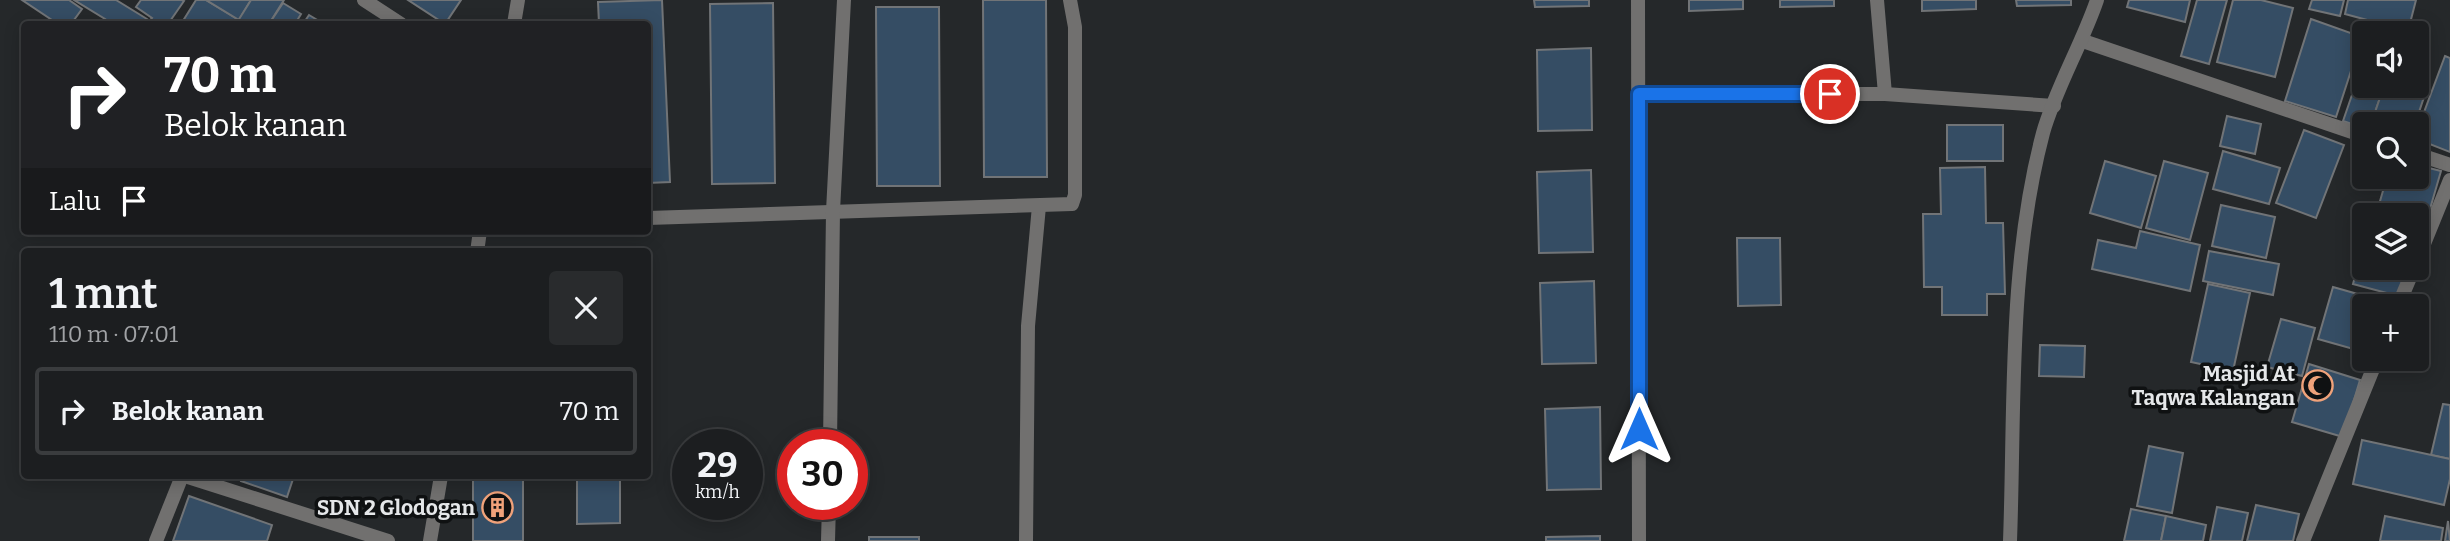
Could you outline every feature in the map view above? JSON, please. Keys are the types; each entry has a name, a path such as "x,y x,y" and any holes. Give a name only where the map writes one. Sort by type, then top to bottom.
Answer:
{"street":[{"path":"364,0 396,21"},
{"path":"514,21 518,0"},
{"path":"830,429 833,211 844,0"},
{"path":"651,218 1069,205 1075,195 1075,27 1070,0"},
{"path":"1638,0 1639,541"},
{"path":"1877,0 1885,94"},
{"path":"2010,541 2019,289 2025,215 2044,129 2083,41 2097,0"},
{"path":"2083,41 2352,132"},
{"path":"1639,94 1885,94 2054,106"},
{"path":"2429,158 2450,165"},
{"path":"2429,232 2450,180"},
{"path":"1026,541 1028,326 1039,206"},
{"path":"2303,541 2372,371"},
{"path":"156,541 182,479"},
{"path":"192,479 388,541"},
{"path":"430,541 440,479"},
{"path":"828,541 829,520"}],"building":[{"path":"22,0 69,0 82,9 73,21 54,21"},
{"path":"74,0 116,0 147,19 103,21 105,19"},
{"path":"141,0 184,1 170,21 150,21 152,18 136,7"},
{"path":"196,0 206,0 239,20 238,21 183,21"},
{"path":"206,0 251,0 239,20"},
{"path":"251,0 284,0 271,21 238,21"},
{"path":"408,0 461,0 447,21 440,21"},
{"path":"662,0 670,182 651,183 651,21 599,21 598,2"},
{"path":"983,0 1046,0 1047,177 984,177"},
{"path":"1534,0 1589,0 1589,6 1535,7"},
{"path":"1689,0 1743,0 1743,9 1689,11"},
{"path":"1780,0 1834,0 1834,6 1780,7"},
{"path":"1922,0 1976,0 1976,9 1922,11"},
{"path":"2016,0 2071,0 2071,5 2017,6"},
{"path":"2129,0 2190,0 2185,22 2127,7"},
{"path":"2197,0 2227,0 2209,64 2181,56"},
{"path":"2233,0 2261,0 2293,8 2275,77 2217,62"},
{"path":"2312,0 2344,0 2340,16 2309,9"},
{"path":"2348,0 2416,0 2411,21 2371,21 2345,14"},
{"path":"283,3 301,14 297,21 271,21"},
{"path":"773,3 775,183 712,184 710,4"},
{"path":"876,7 939,7 940,186 877,186"},
{"path":"309,15 319,21 305,21"},
{"path":"2311,19 2352,33 2352,68 2336,117 2285,101"},
{"path":"1591,48 1592,130 1538,131 1537,50"},
{"path":"2445,56 2450,58 2450,152 2429,144 2429,112 2424,112"},
{"path":"2352,95 2352,98 2380,98 2375,112 2352,112 2352,124 2343,121"},
{"path":"2380,98 2424,98 2419,112 2375,112"},
{"path":"2227,116 2261,124 2255,154 2220,146"},
{"path":"1947,125 2003,125 2003,161 1947,161"},
{"path":"2304,130 2344,145 2316,218 2276,203"},
{"path":"2223,151 2280,168 2269,204 2213,189"},
{"path":"2105,161 2156,176 2141,228 2090,213"},
{"path":"2164,161 2208,173 2190,240 2146,228"},
{"path":"1985,167 1986,223 2003,223 2005,294 1987,294 1987,315 1942,315 1942,287 1924,287 1923,214 1941,214 1940,168"},
{"path":"2429,168 2441,171 2429,212 2429,203 2379,203 2384,189 2429,189"},
{"path":"1591,170 1593,252 1539,253 1537,172"},
{"path":"2221,205 2275,217 2266,258 2212,246"},
{"path":"2140,231 2200,245 2190,291 2092,269 2098,240 2136,248"},
{"path":"1737,238 1780,238 1781,305 1738,306"},
{"path":"2209,251 2279,264 2273,295 2203,281"},
{"path":"2354,280 2403,280 2399,294 2353,284"},
{"path":"1594,281 1596,363 1542,364 1540,283"},
{"path":"2208,284 2250,293 2233,371 2191,362"},
{"path":"2333,287 2358,294 2352,294 2352,349 2318,339"},
{"path":"2281,319 2315,328 2302,376 2267,367"},
{"path":"2040,345 2085,346 2084,377 2039,376"},
{"path":"2309,364 2360,380 2343,437 2292,422"},
{"path":"2443,404 2450,405 2450,459 2431,455"},
{"path":"1600,407 1601,489 1547,490 1545,409"},
{"path":"2362,440 2450,459 2450,479 2444,505 2353,484"},
{"path":"2149,446 2183,453 2172,513 2137,506"},
{"path":"241,479 293,479 287,497"},
{"name":"SDN 2 Glodogan","path":"473,479 523,479 523,541 473,541"},
{"path":"577,479 620,479 620,523 577,524"},
{"path":"189,496 272,525 267,541 173,541"},
{"path":"2256,505 2299,514 2293,541 2247,541"},
{"path":"2217,507 2248,513 2242,541 2210,541"},
{"path":"2131,509 2166,516 2161,541 2124,541"},
{"path":"2166,516 2206,525 2203,541 2161,541"},
{"path":"2385,516 2443,528 2441,541 2380,541"},
{"path":"2448,521 2450,541 2445,541"},
{"path":"1600,536 1600,541 1546,541 1546,537"},
{"path":"869,537 919,537 919,541 869,541"}],"place":[{"name":"Masjid At Taqwa Kalangan","path":"2318,386"},
{"name":"SDN 2 Glodogan","path":"498,508"}],"route":[{"path":"1639,429 1639,94 1830,94"}]}
